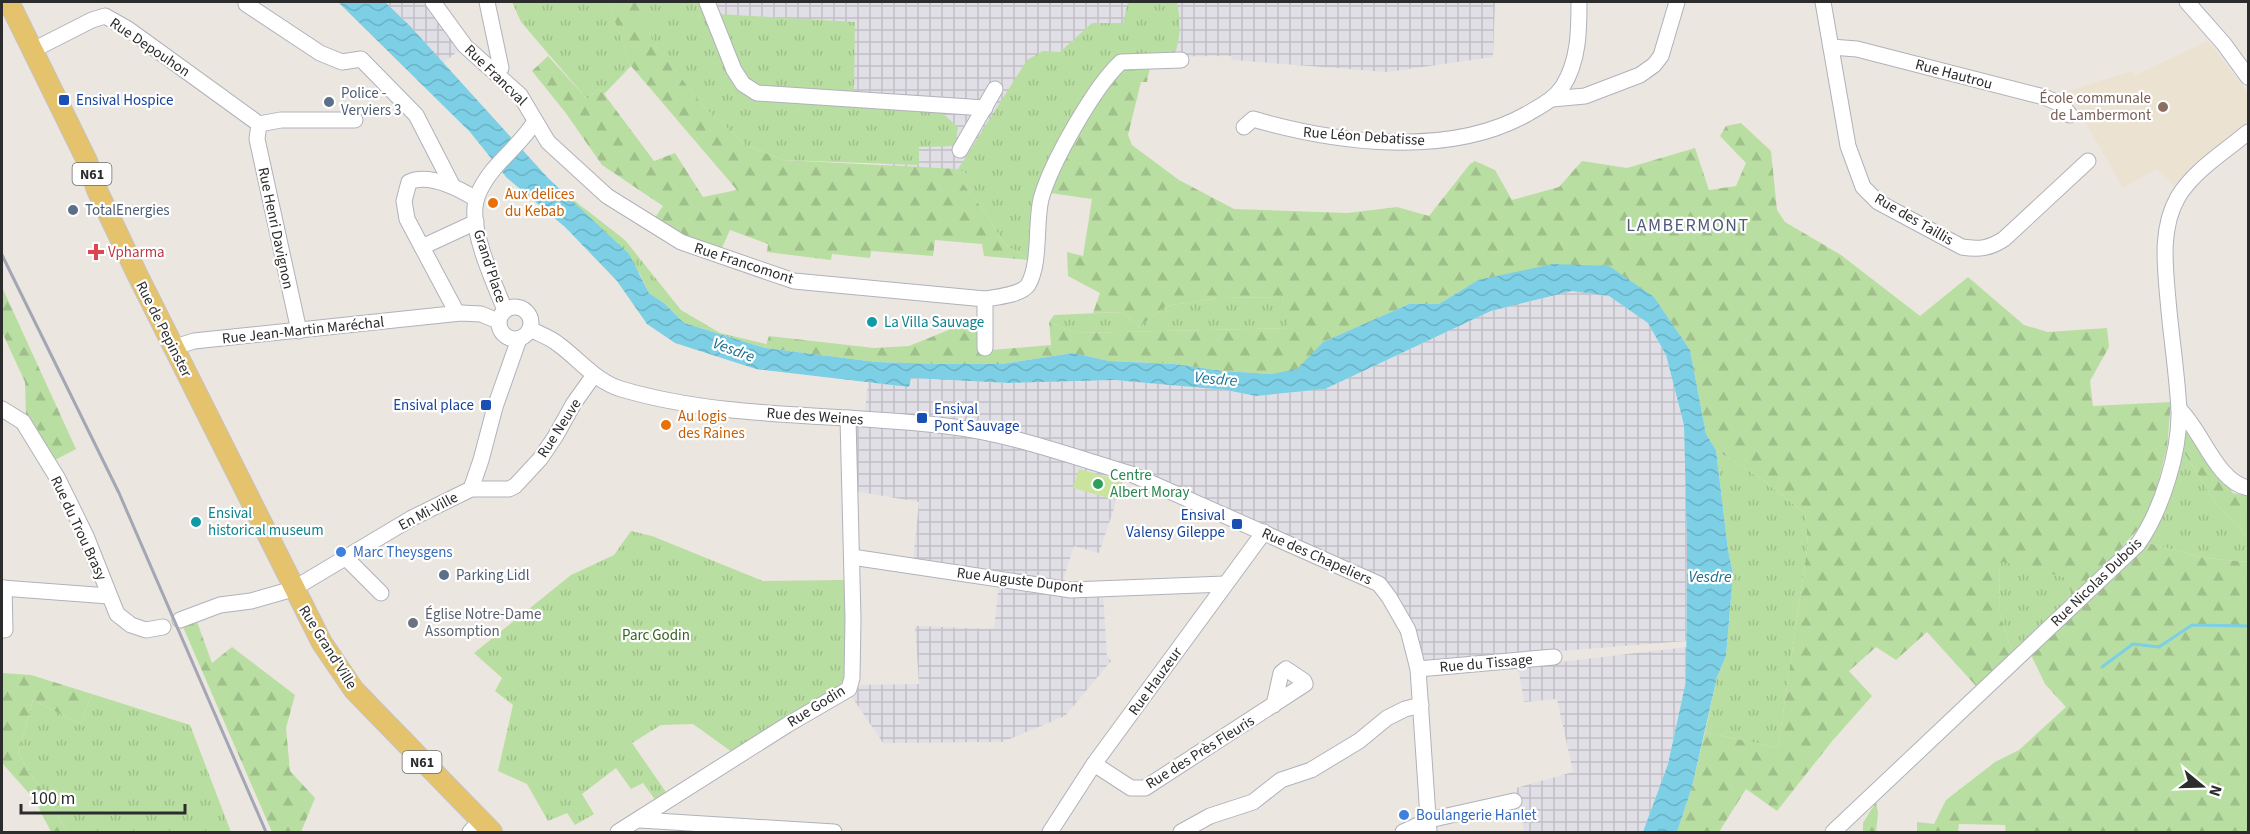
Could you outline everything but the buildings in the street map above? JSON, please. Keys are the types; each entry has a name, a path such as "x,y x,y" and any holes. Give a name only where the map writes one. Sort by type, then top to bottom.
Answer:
{"main road":[{"name":"Rue de Pepinster","path":"9,2 87,160 97,190 132,264 175,346 293,589"},
{"name":"Rue Grand'Ville","path":"293,589 322,643 354,690 481,829"}],"street":[{"name":"Rue Francval","path":"433,2 465,46 520,95 529,107 532,126"},
{"path":"487,2 501,68"},
{"path":"707,2 734,70 743,84 757,93 985,108"},
{"name":"Rue Léon Debatisse","path":"1244,127 1253,119 1298,132 1338,137 1430,141 1475,135 1505,126 1552,99 1563,86 1573,64 1579,35 1579,2"},
{"name":"Rue Léon Debatisse","path":"1552,99 1585,96 1640,75 1654,65 1661,56 1677,2"},
{"name":"Rue des Taillis","path":"1823,2 1848,146 1863,187 1878,202 1962,247 1978,250 1992,247 2004,239 2088,161"},
{"path":"2187,2 2224,44 2248,77"},
{"path":"246,4 320,53 342,62 361,59 416,115 452,185"},
{"name":"Rue Depouhon","path":"33,50 92,20 105,16 128,29 259,124"},
{"name":"Rue Hautrou","path":"1831,47 1857,49 2044,98 2061,104 2070,115"},
{"name":"Rue Francomont","path":"532,126 607,196 681,242 794,280 985,299 1024,289 1028,284 1035,258 1041,200 1047,182 1106,75 1121,62 1181,60"},
{"path":"960,150 995,89"},
{"path":"259,124 281,120 355,120"},
{"name":"Rue Henri Davignon","path":"259,124 257,139 299,331"},
{"name":"Grand'Place","path":"532,126 492,171 476,199 474,210 480,244 502,315 502,333 507,337 525,334 559,344 594,375"},
{"name":"Rue Nicolas Dubois","path":"1840,830 1980,691 2138,544 2150,528 2163,494 2174,450 2179,409 2165,253 2172,210 2188,184 2248,132"},
{"path":"457,313 407,219 404,201 409,183 417,179 452,185 476,199"},
{"name":"Grand'Place","path":"422,247 476,222"},
{"path":"985,299 985,348"},
{"name":"Grand'Place","path":"432,315 457,313 502,315 515,306 525,309 531,318 525,334"},
{"name":"Rue Jean-Martin Maréchal","path":"175,346 194,341 432,315"},
{"name":"En Mi-Ville","path":"471,489 495,407 525,334"},
{"name":"Rue des Weines","path":"594,375 620,389 705,408 944,425 1012,439"},
{"name":"Rue Neuve","path":"523,479 555,437 574,403 594,375"},
{"name":"Rue du Trou Brasy","path":"2,409 23,422 58,479 86,536 117,614 131,625 146,630 163,627"},
{"path":"2179,409 2189,419 2223,473 2235,483 2248,488"},
{"name":"Rue Godin","path":"618,832 849,688 852,678 852,557 848,418"},
{"name":"Rue des Chapeliers","path":"1012,439 1131,474 1379,584 1408,630 1418,669 1429,826"},
{"name":"En Mi-Ville","path":"180,620 220,605 251,601 293,589 412,518 471,489 509,489 523,479"},
{"name":"Rue Hauzeur","path":"1050,832 1094,764 1264,532"},
{"name":"Rue Auguste Dupont","path":"852,557 1071,590 1225,584"},
{"path":"346,558 381,593"},
{"path":"2,630 5,630 3,588 109,596"},
{"name":"Rue du Tissage","path":"1418,669 1554,657"},
{"name":"Rue des Près Fleuris","path":"1094,764 1131,789 1145,788 1274,705"},
{"path":"1181,832 1210,816 1253,802 1281,780 1311,770 1359,741 1387,718 1405,709 1421,705"},
{"path":"1403,832 1514,801"},
{"path":"640,820 834,832"}],"shaded area":[{"path":"385,2 430,2 463,47 443,63"},
{"path":"608,2 1495,2 1493,57 1387,72 1232,60 1231,56 1125,57 1038,172 975,199 631,66"},
{"name":"École communale de Lambermont","path":"2208,41 2248,93 2248,121 2194,164 2174,185 2156,169 2123,188 2068,91 2132,71 2135,75"},
{"path":"1572,291 1609,296 1648,323 1666,355 1684,425 1687,548 1686,641 1422,662 1379,578 1126,468 865,412 868,382 909,387 911,378 1009,383 1114,380 1226,390 1256,396 1325,389 1491,311"},
{"path":"852,423 954,431 1024,447 1124,478 1099,553 1074,546 1062,583 913,562 919,502 854,491"},
{"path":"999,583 1103,593 1107,656 1111,661 1065,716 1002,742 883,743 852,697 860,685 919,684 915,626 994,629"},
{"path":"1687,647 1686,681 1668,764 1643,832 1524,832 1516,788 1573,772 1557,699 1524,702 1518,667"}],"green space":[{"path":"512,2 608,2 631,66 604,94 599,89 587,99 521,22"},
{"path":"608,2 637,2 653,42 703,106 746,145 783,160 958,169 967,174 963,184 987,215 1004,244 1030,260 984,256 982,244 935,240 933,256 871,251 870,258 832,254 831,260 767,252 768,244 730,230 719,254 652,222 663,206 602,165 565,112 532,71 548,56 587,99 599,89 654,161 675,153 703,197 737,190 631,66"},
{"path":"637,2 701,2 734,86 758,98 940,111 958,127 955,146 919,147 919,165 783,160 746,145 703,106 653,42"},
{"path":"1128,2 1177,2 1180,31 1173,59 1124,57 1042,182 1030,260 1004,244 987,215 963,184 967,174 958,169 1027,60 1043,51 1060,52 1092,23 1123,23"},
{"path":"718,14 855,22 854,92 768,87 749,81 738,68"},
{"path":"1151,62 1147,82 1141,82 1128,135 1132,145 1179,180 1234,209 1347,213 1397,207 1429,216 1470,164 1475,161 1495,170 1512,200 1559,187 1582,161 1627,168 1695,148 1709,190 1736,186 1746,163 1720,136 1726,126 1741,123 1771,151 1777,210 1785,222 1841,255 1920,316 1968,277 2024,325 2048,332 2107,328 2109,347 2090,381 2093,406 2171,402 2167,447 2158,484 2145,521 2108,563 2072,597 2067,578 1999,561 2000,614 2012,652 1976,686 1927,632 1896,660 1876,647 1849,671 1872,696 1833,740 1777,811 1746,789 1719,832 1677,832 1692,787 1705,732 1778,748 1808,543 1805,513 1760,478 1716,450 1706,434 1690,350 1654,297 1478,280 1439,304 1409,304 1323,342 1297,370 1271,374 1223,371 1175,364 1109,361 1073,353 1001,364 941,364 876,362 765,348 769,336 874,348 909,346 961,325 977,331 991,350 1051,345 1049,322 1076,333 1289,328 1282,297 1219,298 1166,306 1139,327 1122,312 1093,313 1100,293 1068,276 1067,252 1083,256 1092,199 1050,193 1048,181 1121,64"},
{"path":"562,191 625,240 681,310 720,333 766,344 765,348 684,323 665,304 649,293 640,274"},
{"path":"2,287 76,449 53,461 26,415 25,382 2,332"},
{"path":"1282,297 1290,328 1076,333 1049,322 1054,315 1122,312 1139,327 1166,306 1219,298"},
{"path":"2185,425 2233,493 2248,496 2248,538 2215,502 2182,449"},
{"path":"2182,449 2215,502 2248,538 2248,562 2205,558 2148,543 2165,512"},
{"path":"1716,450 1760,478 1805,513 1808,543 1778,748 1705,732 1717,677 1726,656 1733,574"},
{"name":"Centre Albert Moray","path":"1079,469 1122,481 1116,500 1073,488"},
{"name":"Parc Godin","path":"631,531 652,536 763,581 846,580 847,675 839,687 732,752 693,724 661,725 632,743 668,795 656,801 643,783 631,789 616,768 582,794 594,814 575,825 567,813 548,821 527,784 498,771 513,705 495,691 502,678 474,653 571,575 614,555"},
{"path":"2148,543 2205,558 2248,562 2248,832 2006,832 2005,825 1959,824 1958,832 1917,832 1917,822 1934,824 1946,800 1995,762 2019,750 2066,707 2045,684 2031,655"},
{"path":"1999,560 2068,578 2072,597 2012,652 2000,614"},
{"path":"196,619 212,663 232,647 295,695 286,728 290,771 315,798 301,832 272,832 183,627"},
{"path":"2,673 31,675 92,694 80,724 33,700 18,754 68,832 51,832 35,800 2,763"},
{"path":"92,694 190,725 231,832 68,832 18,754 33,700 80,724"},
{"path":"1876,802 1878,813 1876,832 1863,832 1863,823"}],"water":[{"name":"Vesdre","path":"338,2 385,2 410,26 548,178 629,254 649,293 665,304 684,323 765,348 876,362 941,364 1001,364 1073,353 1109,361 1175,364 1223,371 1271,374 1297,369 1323,342 1409,304 1439,304 1478,280 1553,264 1609,266 1654,297 1690,350 1706,434 1716,450 1733,574 1726,656 1717,677 1692,787 1677,832 1643,832 1668,764 1686,681 1687,548 1684,425 1666,355 1648,323 1609,296 1572,291 1491,311 1325,389 1256,396 1226,390 1114,380 1009,383 911,378 909,387 756,369 675,343 647,324 617,281 565,227 507,178 470,132"}],"waterway":[{"path":"2102,667 2133,644 2159,647 2192,625 2248,626"}],"railway":[{"path":"2,255 119,493 266,832"}],"place":[{"name":"Ensival Hospice","path":"64,100"},
{"name":"Police - Verviers 3","path":"329,102"},
{"name":"École communale de Lambermont","path":"2163,107"},
{"name":"Aux delices du Kebab","path":"493,203"},
{"name":"TotalEnergies","path":"73,210"},
{"name":"Vpharma","path":"96,252"},
{"name":"La Villa Sauvage","path":"872,322"},
{"name":"Ensival place","path":"486,405"},
{"name":"Ensival Pont Sauvage","path":"922,418"},
{"name":"Au logis des Raines","path":"666,425"},
{"name":"Centre Albert Moray","path":"1098,484"},
{"name":"Ensival historical museum","path":"196,522"},
{"name":"Ensival Valensy Gileppe","path":"1237,524"},
{"name":"Marc Theysgens","path":"341,552"},
{"name":"Parking Lidl","path":"444,575"},
{"name":"Église Notre-Dame Assomption","path":"413,623"},
{"name":"Boulangerie Hanlet","path":"1404,815"}],"district":[{"name":"LAMBERMONT","path":"1688,225"}]}
